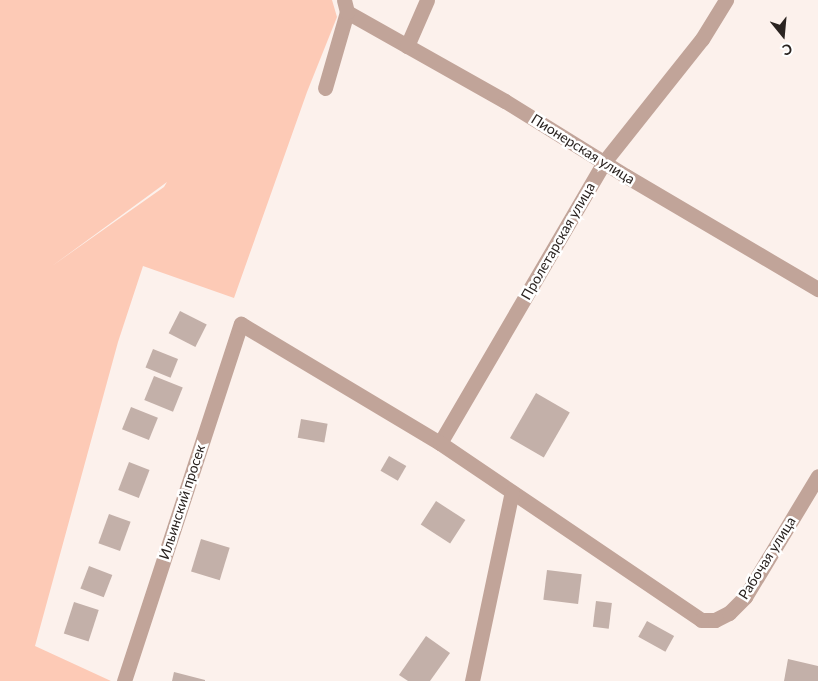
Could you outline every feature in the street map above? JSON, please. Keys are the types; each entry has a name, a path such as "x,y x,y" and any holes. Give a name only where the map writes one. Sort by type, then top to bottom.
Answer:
{"street":[{"path":"407,46 427,0"},
{"name":"Пролетарская улица","path":"440,443 604,162 702,39 726,0"},
{"path":"325,88 346,6"},
{"name":"Пионерская улица","path":"346,6 407,46 505,101 604,162 818,288"},
{"name":"Ильинский просек","path":"124,681 241,324 440,443"},
{"path":"440,443 512,492 472,681"},
{"name":"Рабочая улица","path":"512,492 701,620 715,620 729,613 745,597 818,476"}],"shaded area":[{"path":"0,0 332,0 337,17 307,92 234,298 143,266 118,342 35,646 111,681 0,681","holes":["167,182 164,187 52,266"]}],"building":[{"path":"180,311 207,325 195,347 169,333"},
{"path":"153,349 178,359 171,378 146,368"},
{"path":"154,376 183,388 173,412 144,400"},
{"path":"536,393 570,412 544,458 510,438"},
{"path":"131,407 158,418 149,440 122,429"},
{"path":"301,419 328,424 324,442 298,438"},
{"path":"389,456 406,466 398,481 380,471"},
{"path":"129,462 150,470 139,498 118,490"},
{"path":"436,501 465,520 450,544 421,524"},
{"path":"109,514 131,522 120,551 98,543"},
{"path":"201,539 230,548 220,580 191,572"},
{"path":"89,566 112,575 104,597 80,588"},
{"path":"547,570 582,574 578,604 543,600"},
{"path":"596,601 612,603 609,629 593,627"},
{"path":"74,602 99,610 89,641 64,633"},
{"path":"647,621 674,636 665,652 638,637"},
{"path":"426,636 450,653 430,681 408,681 399,675"},
{"path":"788,659 818,666 818,681 784,681"},
{"path":"174,672 205,680 205,681 172,681"}]}
